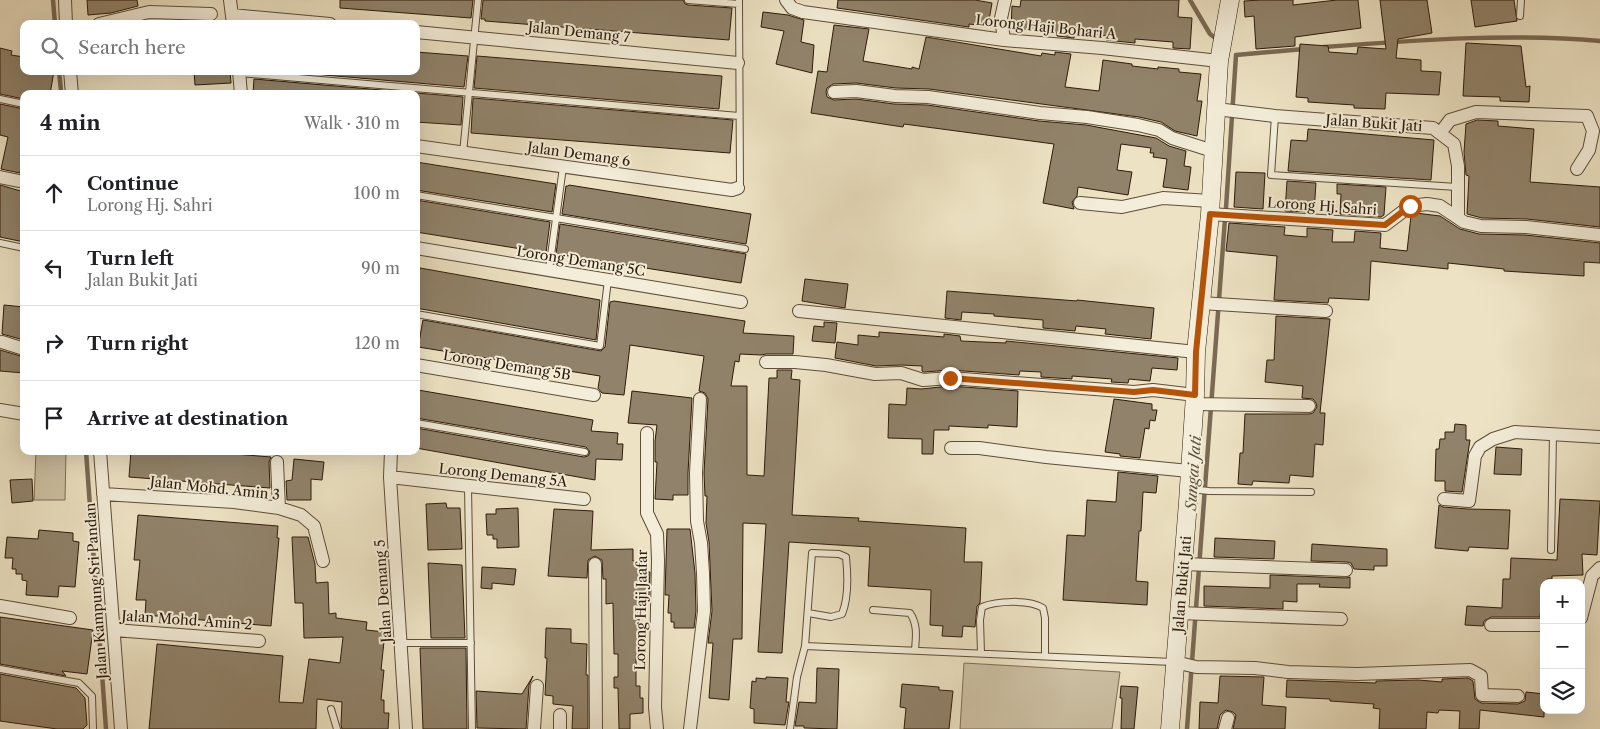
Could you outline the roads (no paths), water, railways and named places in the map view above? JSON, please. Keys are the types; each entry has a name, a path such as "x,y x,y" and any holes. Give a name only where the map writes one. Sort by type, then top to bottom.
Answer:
{"street":[{"path":"64,0 66,20"},
{"path":"230,0 233,19 252,20"},
{"name":"Lorong Haji Bohari A","path":"786,0 792,8 803,12 1004,40 1220,57"},
{"path":"1004,40 1001,18 1005,0"},
{"name":"Jalan Bukit Jati","path":"1170,729 1185,665 1190,613 1193,565 1193,484 1203,402 1196,352 1213,303 1210,207 1213,151 1222,110 1220,57 1230,0"},
{"path":"112,20 149,12 211,14"},
{"name":"Jalan Demang 7","path":"420,32 738,63"},
{"path":"70,75 72,90"},
{"path":"240,75 240,90"},
{"path":"834,92 856,91 928,98 1040,113 1087,117 1159,130 1172,138 1213,151"},
{"name":"Jalan Bukit Jati","path":"1222,110 1433,128 1441,132 1454,144 1458,166 1458,217"},
{"path":"1441,132 1450,120 1476,112 1587,116 1593,131 1589,150 1577,169"},
{"name":"Jalan Demang 6","path":"420,147 732,190 738,188"},
{"path":"0,177 20,181"},
{"name":"Lorong Hj. Sahri","path":"1080,203 1122,207 1163,198 1210,207 1385,225 1410,206 1427,204 1440,206 1464,222 1481,226 1533,228 1600,235"},
{"name":"Lorong Demang 5C","path":"420,249 741,302"},
{"path":"1213,303 1326,311"},
{"path":"799,311 1196,352"},
{"path":"2,342 20,348"},
{"path":"766,362 826,365 875,374 902,373 923,380 950,378 1134,392 1153,390 1203,402 1310,406"},
{"name":"Lorong Demang 5B","path":"420,366 594,395"},
{"path":"690,729 704,611 701,543 697,521 696,473 700,399"},
{"path":"0,410 20,413"},
{"path":"1444,499 1469,501 1474,456 1480,447 1493,439 1515,432 1600,437"},
{"name":"Lorong Haji Jaafar","path":"647,433 647,513 657,534 658,560 655,707 657,729"},
{"path":"951,448 979,448 1046,457 1193,484"},
{"name":"Jalan Kampung Sri Pandan","path":"100,455 121,729"},
{"name":"Jalan Demang 5","path":"391,455 390,477 406,729"},
{"path":"277,462 279,508"},
{"name":"Lorong Demang 5A","path":"390,477 584,499"},
{"name":"Jalan Mohd. Amin 3","path":"103,494 234,502 279,508 301,515 314,526 323,561"},
{"path":"595,564 596,729"},
{"path":"1193,565 1346,570"},
{"path":"1585,603 1592,576 1600,568"},
{"path":"0,606 70,618"},
{"path":"1190,613 1341,620"},
{"path":"1490,625 1540,625"},
{"name":"Jalan Mohd. Amin 2","path":"114,630 259,640"},
{"path":"1185,665 1255,668 1288,672 1357,674 1470,670 1481,676 1482,695 1518,696"},
{"path":"534,729 537,686"},
{"path":"560,715 560,729"}],"lane":[{"path":"463,152 478,0"},
{"path":"688,0 739,2 740,185 738,188"},
{"path":"1520,16 1521,0"},
{"path":"273,75 739,116"},
{"path":"0,99 20,103"},
{"path":"1275,116 1271,175 1457,187"},
{"path":"549,270 563,167"},
{"path":"420,196 745,249"},
{"path":"0,243 20,247"},
{"path":"420,315 600,346 608,280"},
{"path":"420,424 585,452"},
{"path":"1552,550 1553,434"},
{"path":"1193,484 1209,491 1311,492"},
{"path":"468,486 472,729"},
{"path":"790,729 797,677 805,646 812,553 839,554 846,558 847,591 842,614 831,617 808,613"},
{"path":"981,653 980,620 982,607 992,603 1022,603 1037,604 1043,608 1046,618 1045,656"},
{"path":"873,610 910,613 915,620 915,650"},
{"path":"402,643 471,643"},
{"path":"805,646 1045,656 1185,665"},
{"path":"0,669 80,682 92,696 93,729"},
{"path":"331,709 338,729"}],"waterway":[{"path":"53,0 55,20"},
{"name":"Sungai Jati","path":"1190,0 1210,34 1218,40"},
{"path":"1324,47 1428,40 1496,38 1600,41"},
{"path":"1236,55 1304,49"},
{"name":"Sungai Jati","path":"1226,208 1236,55"},
{"path":"59,75 61,90"},
{"name":"Sungai Jati","path":"1187,729 1225,219"},
{"path":"86,455 106,729"}]}
